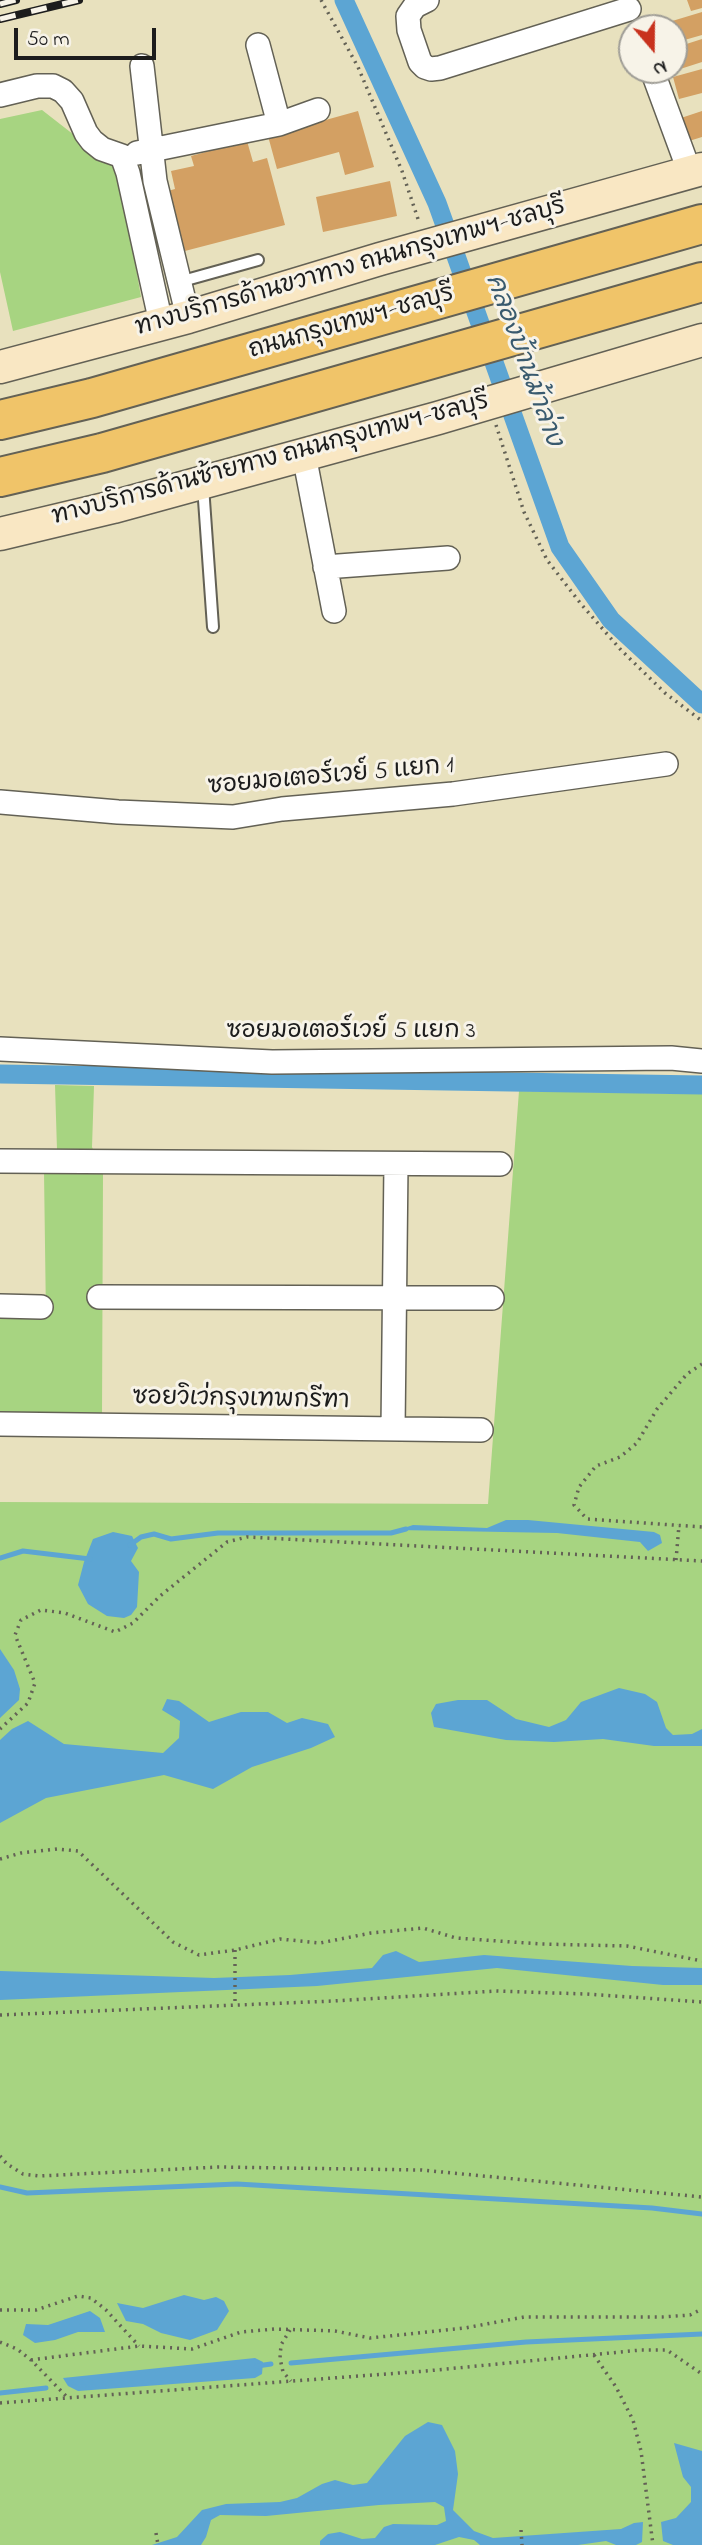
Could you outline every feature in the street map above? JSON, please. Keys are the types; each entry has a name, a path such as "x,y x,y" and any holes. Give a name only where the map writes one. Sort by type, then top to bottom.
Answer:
{"highway":[{"name":"ถนนกรุงเทพฯ-ชลบุรี","path":"0,420 92,398 702,224"},
{"path":"0,477 102,453 702,282"}],"main road":[{"name":"ทางบริการด้านขวาทาง ถนนกรุงเทพฯ-ชลบุรี","path":"0,367 696,171"},
{"name":"ทางบริการด้านซ้ายทาง ถนนกรุงเทพฯ-ชลบุรี","path":"0,534 113,507 438,418 702,340"}],"street":[{"path":"427,0 415,6 408,16 409,30 421,62 431,69 633,9"},
{"path":"258,45 279,124"},
{"path":"142,66 155,181 179,282 174,320"},
{"path":"658,84 696,171"},
{"path":"0,95 37,86 53,86 63,91 72,101 92,141 102,149 121,156 279,124 318,110"},
{"path":"121,156 174,320"},
{"path":"304,454 334,611"},
{"path":"326,567 448,558"},
{"name":"ซอยมอเตอร์เวย์ 5 แยก 1","path":"0,802 118,812 233,817 282,809 453,794 666,764"},
{"name":"ซอยมอเตอร์เวย์ 5 แยก 3","path":"0,1049 272,1062 671,1058 702,1061"},
{"path":"0,1161 500,1164"},
{"path":"393,1429 396,1164"},
{"path":"99,1297 492,1298"},
{"path":"0,1306 41,1307"},
{"name":"ซอยวิเว่กรุงเทพกรีฑา","path":"0,1424 481,1430"}],"lane":[{"path":"179,282 258,260"},
{"path":"203,482 213,627"}],"path":[{"path":"702,1364 687,1374 657,1409 637,1443 620,1457 596,1466 579,1487 574,1505 587,1519 702,1527"},
{"path":"677,1560 679,1525"},
{"path":"0,1729 28,1703 35,1683 15,1635 21,1620 41,1610 65,1613 115,1632 133,1623 160,1596 227,1542 247,1537 702,1561"},
{"path":"0,1859 21,1853 57,1849 78,1851 173,1942 199,1955 280,1939 320,1944 371,1933 423,1928 456,1938 627,1946 702,1961"},
{"path":"234,1950 235,2005"},
{"path":"0,2015 496,1991 599,1994 702,2002"},
{"path":"0,2156 23,2174 38,2176 218,2167 421,2170 702,2197"},
{"path":"0,2310 36,2310 78,2296 91,2298 106,2310 139,2346"},
{"path":"31,2360 139,2346 192,2349 241,2332 335,2331 370,2338 465,2328 524,2317 662,2317 690,2315 702,2309"},
{"path":"290,2330 281,2345 280,2358 283,2372 291,2381"},
{"path":"0,2342 18,2349 68,2398"},
{"path":"0,2403 667,2350 702,2374"},
{"path":"594,2355 616,2387 633,2420 641,2451 653,2545"},
{"path":"521,2530 522,2545"},
{"path":"156,2533 158,2545"}],"green space":[{"path":"42,110 119,170 141,297 13,331 0,272 0,119"},
{"path":"55,1085 94,1086 92,1147 103,1174 102,1416 0,1413 0,1317 46,1318 44,1172 57,1150"},
{"path":"519,1091 702,1094 702,2545 0,2545 0,1502 488,1504"}],"water":[{"path":"506,1520 654,1532 660,1535 662,1543 648,1551 640,1542 557,1533 398,1530 413,1525 487,1528"},
{"path":"113,1532 132,1536 138,1548 131,1561 139,1572 137,1607 131,1615 124,1618 107,1616 88,1604 78,1585 93,1539"},
{"path":"0,1649 14,1670 20,1689 19,1700 0,1718"},
{"path":"619,1688 645,1694 657,1702 666,1728 673,1735 692,1734 702,1729 702,1746 654,1746 603,1739 554,1742 506,1740 434,1727 431,1713 436,1704 458,1700 487,1700 516,1719 549,1727 566,1720 581,1702"},
{"path":"167,1699 179,1701 209,1722 241,1712 268,1712 287,1723 302,1718 328,1724 335,1737 311,1748 252,1767 213,1789 164,1775 46,1798 0,1823 0,1740 12,1729 28,1721 64,1744 163,1753 179,1738 180,1721 162,1710"},
{"path":"396,1951 419,1962 484,1955 632,1966 702,1968 702,1985 663,1985 497,1968 317,1986 0,2000 0,1971 214,1978 290,1975 372,1968 383,1955"},
{"path":"184,2295 204,2300 216,2297 224,2301 229,2311 217,2330 190,2340 161,2333 143,2324 126,2321 117,2303 143,2308"},
{"path":"90,2311 100,2318 105,2332 78,2332 35,2343 23,2335 26,2324 48,2325"},
{"path":"255,2358 263,2362 262,2374 255,2378 78,2391 68,2386 63,2378"},
{"path":"428,2422 442,2425 455,2451 458,2474 453,2510 474,2531 493,2538 621,2529 643,2522 642,2542 636,2545 616,2545 606,2541 578,2545 480,2545 474,2540 459,2537 435,2545 320,2545 320,2541 328,2534 340,2532 362,2539 375,2538 384,2527 393,2524 437,2525 446,2521 444,2507 435,2502 266,2516 220,2515 211,2520 201,2545 152,2545 177,2537 202,2510 226,2504 280,2502 297,2498 335,2480 353,2485 367,2483 405,2436"},
{"path":"674,2443 702,2451 702,2545 673,2545 663,2541 661,2522 676,2518 691,2502 691,2487 683,2477"}],"building":[{"path":"687,0 702,0 702,8 691,11"},
{"path":"702,12 702,35 688,39 688,16"},
{"path":"702,39 702,62 688,66 688,44"},
{"path":"702,69 702,93 679,99 675,84 688,84 688,73"},
{"path":"358,111 374,167 345,175 339,152 277,169 268,136"},
{"path":"702,111 702,137 689,141 681,118"},
{"path":"247,141 253,162 267,158 285,225 181,252 164,192 175,189 171,171 194,166 191,156"},
{"path":"390,181 397,216 323,232 316,197"}],"waterway":[{"name":"คลองบ้านม้าล่าง","path":"344,0 437,203 560,547 611,620 702,704"},
{"path":"0,1074 702,1085"},
{"path":"130,1545 141,1537 154,1534 171,1539 218,1533 391,1533 406,1529"},
{"path":"0,1558 23,1551 90,1559"},
{"path":"0,2187 27,2193 237,2184 652,2208 702,2214"},
{"path":"291,2363 526,2342 702,2334"},
{"path":"257,2366 271,2364"},
{"path":"0,2393 46,2388"}],"railway":[{"path":"0,4 16,0"},
{"path":"0,19 79,0"}]}
